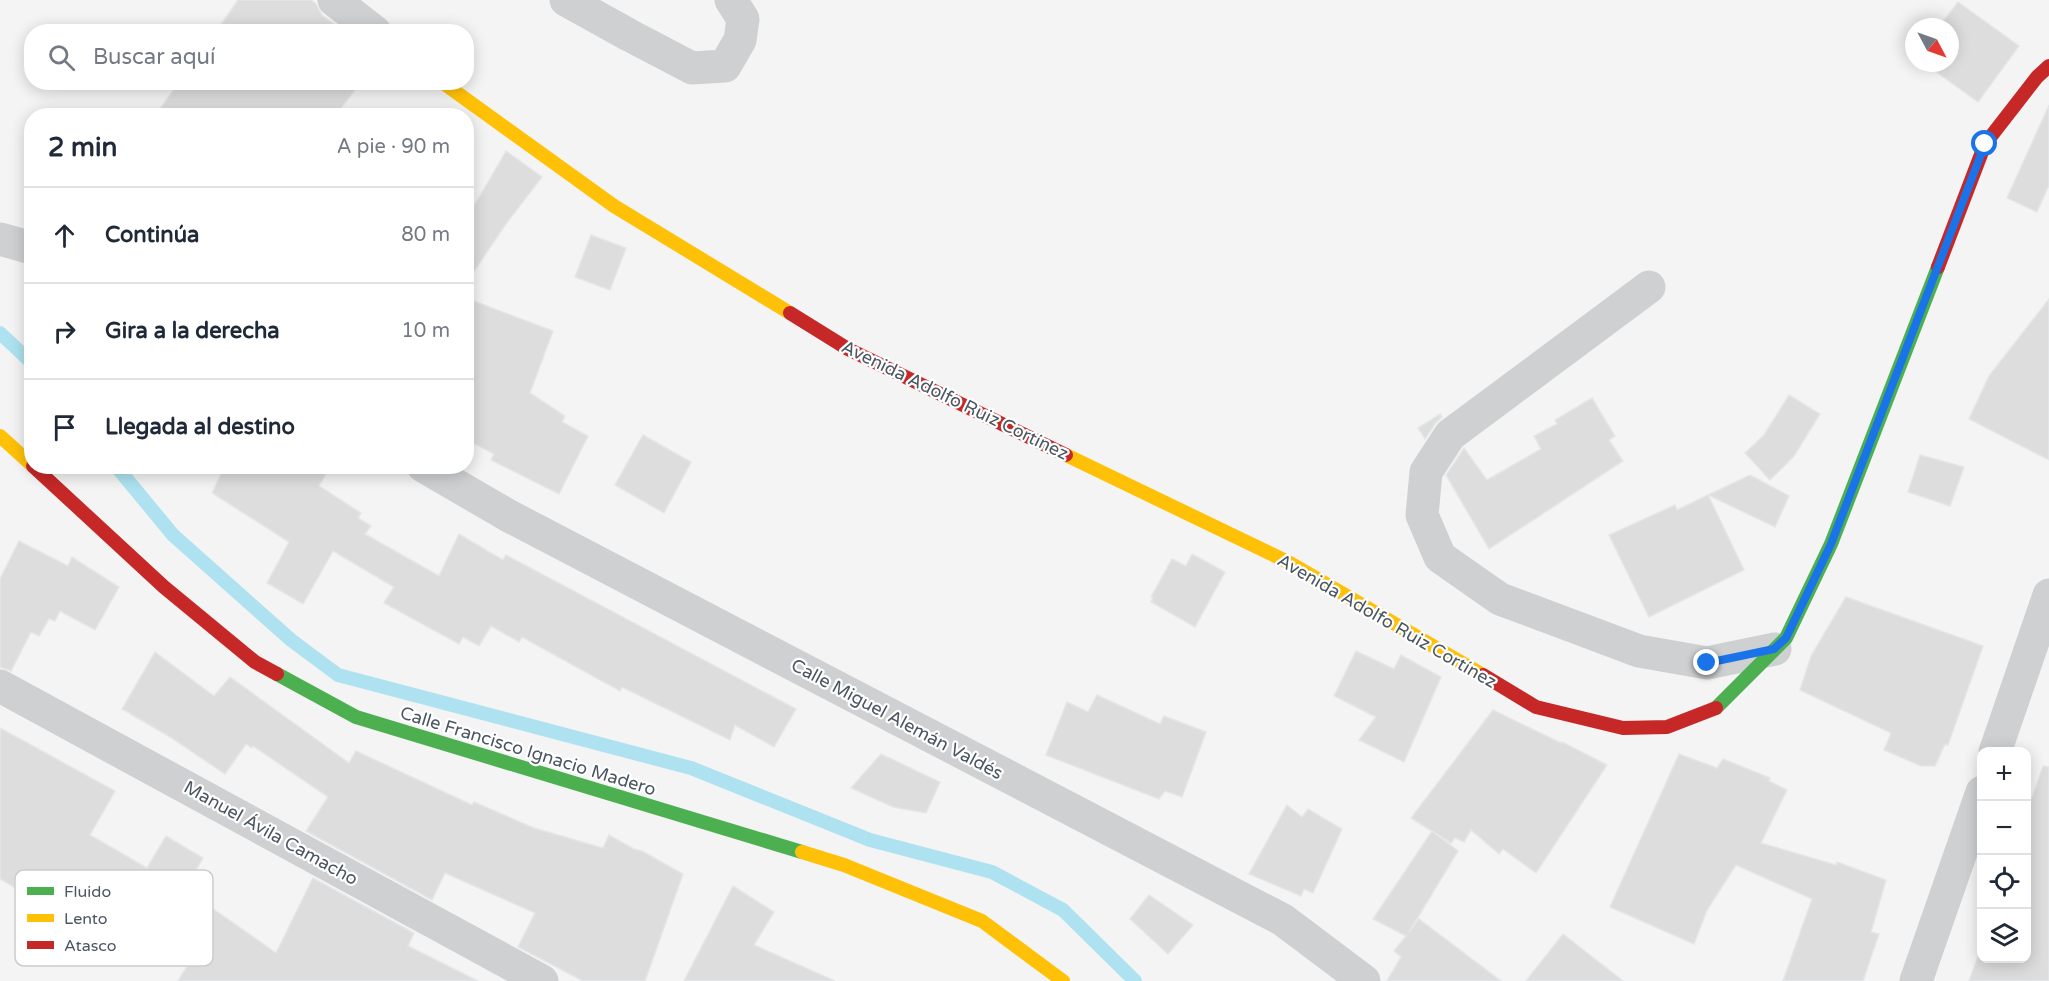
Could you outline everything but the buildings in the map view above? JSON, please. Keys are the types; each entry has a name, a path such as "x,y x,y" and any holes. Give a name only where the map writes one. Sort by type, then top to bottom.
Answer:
{"street":[{"path":"334,0 365,24"},
{"path":"566,0 692,68 725,66 740,40 743,19 731,0"},
{"name":"Avenida Adolfo Ruiz Cortínez","path":"453,90 614,206 848,349 1290,563 1434,645 1536,707 1623,728 1667,727 1716,708 1786,638 1831,544 1985,144 2037,76 2049,66"},
{"path":"0,239 24,246"},
{"path":"1650,287 1450,435 1426,472 1422,515 1440,557 1500,599 1639,651 1707,663 1774,649"},
{"name":"Calle Francisco Ignacio Madero","path":"0,436 24,458"},
{"name":"Calle Francisco Ignacio Madero","path":"41,474 164,587 255,662 356,717 844,865 982,921 1063,981"},
{"name":"Calle Miguel Alemán Valdés","path":"437,474 509,516 1283,920 1364,981"},
{"path":"1997,747 2049,595"},
{"name":"Manuel Ávila Camacho","path":"0,686 542,981"},
{"path":"1916,981 1979,801"}],"waterway":[{"path":"0,333 24,356"},
{"path":"123,474 173,535 291,640 338,675 691,768 870,840 992,872 1063,910 1135,981"}],"traffic: fast":[{"path":"1716,708 1786,638 1831,544 1938,267"},
{"path":"277,674 356,717 802,852"}],"traffic: slow":[{"path":"453,90 614,206 790,313"},
{"path":"0,436 24,458"},
{"path":"1066,455 1290,563 1483,675"},
{"path":"802,852 844,865 982,921 1063,981"}],"traffic: jam":[{"path":"1938,267 1985,144 2037,77 2049,66"},
{"path":"790,313 848,349 1066,455"},
{"path":"42,474 164,587 255,662 277,674"},
{"path":"1483,675 1536,707 1623,728 1667,727 1716,708"}],"route":[{"path":"1707,663 1774,649 1786,638 1831,544 1985,144"}]}
